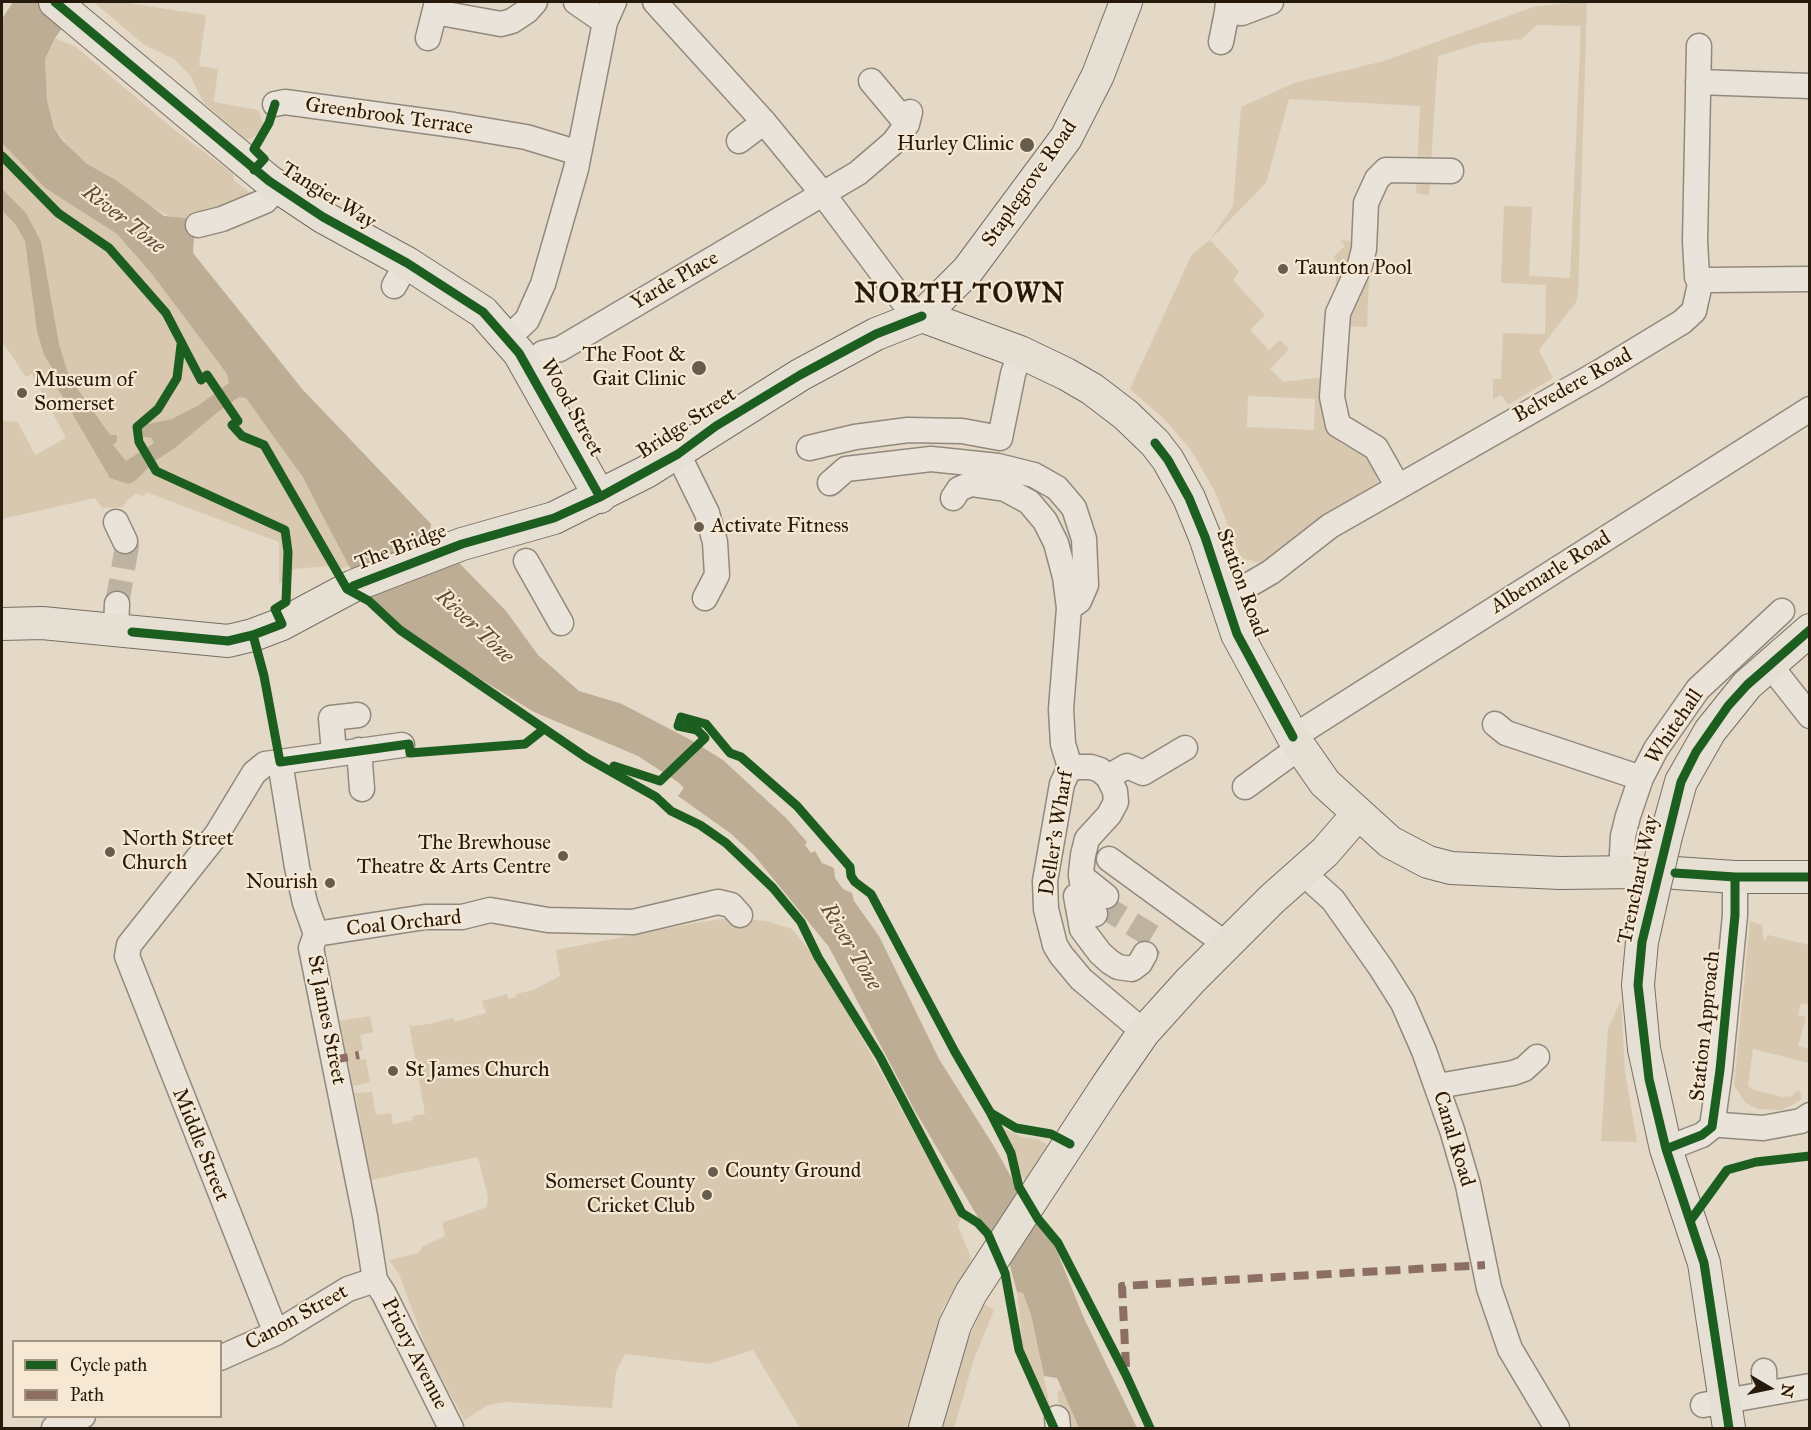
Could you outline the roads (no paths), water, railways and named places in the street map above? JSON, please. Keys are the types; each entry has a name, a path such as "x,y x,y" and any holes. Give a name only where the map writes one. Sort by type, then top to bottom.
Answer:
{"main road":[{"name":"Tangier Way","path":"56,2 278,187 401,274 469,301 508,338"},
{"name":"Staplegrove Road","path":"922,316 968,270 1066,138 1098,75 1126,2"},
{"name":"Station Road","path":"922,316 1020,352 1092,389 1126,415 1155,443 1168,460 1189,498 1205,537 1240,641 1296,742 1325,783 1357,815 1390,842 1428,862 1451,868 1560,873 1628,872"},
{"name":"Bridge Street","path":"462,544 521,544 554,518 600,497 678,454 716,426 800,375 876,334 922,316"},
{"name":"Wood Street","path":"508,338 600,497"},
{"name":"The Bridge","path":"2,624 116,618 228,641 282,624 353,586 462,544"},
{"name":"Trenchard Way","path":"1719,1412 1704,1263 1666,1149 1649,1079 1638,986 1642,942 1681,782 1696,752 1728,706 1769,664 1809,630"},
{"path":"925,1428 954,1325 980,1278 1144,1032 1227,945 1325,852 1357,815"},
{"path":"1675,873 1735,877 1809,877"}],"street":[{"path":"428,38 436,7 501,24 512,21 527,12 535,2"},
{"path":"508,338 527,320 536,305 579,153 610,12 576,2"},
{"path":"655,2 764,122 823,194 903,300 922,316"},
{"path":"1221,42 1227,7 1242,13 1271,2"},
{"name":"Belvedere Road","path":"1223,595 1247,586 1271,572 1330,526 1682,322 1694,311 1700,284 1697,277 1695,241 1699,46"},
{"path":"823,194 858,173 894,142 909,118 871,81"},
{"path":"1698,82 1809,86"},
{"name":"Greenbrook Terrace","path":"275,104 285,102 454,125 526,137 579,153"},
{"path":"739,141 764,122"},
{"path":"1398,487 1390,467 1376,448 1338,425 1332,397 1338,313 1360,265 1364,249 1366,203 1377,179 1386,170 1451,171"},
{"path":"198,225 222,219 265,201 278,187"},
{"name":"Yarde Place","path":"526,366 543,353 560,349 823,194"},
{"path":"1700,284 1708,280 1809,279"},
{"path":"809,448 855,437 908,430 962,431 1000,438 1013,374 1020,352"},
{"name":"Albemarle Road","path":"1245,787 1296,742 1809,409"},
{"path":"678,454 707,513 715,542 717,575 705,598"},
{"path":"830,483 846,469 931,459 998,466 1034,475 1057,488 1074,507 1084,539 1086,585 1079,601 1069,608"},
{"name":"Deller's Wharf","path":"953,498 959,489 971,484 1005,489 1029,502 1045,521 1056,543 1065,577 1069,608 1061,709 1063,744 1070,767 1062,784 1045,881 1051,932 1055,945 1081,979 1144,1032"},
{"path":"521,544 561,623"},
{"name":"Whitehall","path":"1628,872 1623,836 1641,778 1667,732 1698,689 1782,611"},
{"path":"1769,664 1809,716"},
{"path":"334,753 330,718 358,715"},
{"path":"1496,724 1506,733 1641,778"},
{"path":"280,762 359,750 397,741"},
{"path":"1108,777 1127,766 1143,773 1185,748"},
{"path":"359,750 362,789"},
{"name":"St James Street","path":"280,762 297,867 305,903 316,934 311,948 365,1216 375,1280"},
{"name":"Middle Street","path":"276,1333 127,956 129,945 218,834 254,773 265,764 280,762"},
{"path":"1070,767 1091,767 1108,777 1115,791 1116,802 1109,815 1087,839 1081,876 1076,887 1076,903 1082,929 1094,947 1110,962 1127,969 1136,967 1145,954"},
{"path":"1108,859 1171,916 1227,945"},
{"name":"Canal Road","path":"1302,872 1333,900 1403,1003 1438,1086 1468,1185 1489,1288 1510,1349 1557,1428"},
{"path":"1081,876 1090,898 1101,905"},
{"name":"Station Approach","path":"1666,1149 1702,1135 1712,1127 1736,915 1735,877"},
{"name":"Coal Orchard","path":"316,934 425,917 462,917 490,910 542,919 633,922 718,902 731,905 740,915"},
{"path":"1438,1086 1513,1073 1524,1069 1537,1057"},
{"name":"Station Approach","path":"1714,1117 1721,1125 1763,1128 1801,1121 1809,1115"},
{"name":"Canon Street","path":"222,1357 276,1333 348,1290 375,1280"},
{"name":"Priory Avenue","path":"375,1280 451,1428"},
{"path":"1719,1412 1764,1382 1809,1386"},
{"path":"54,1428 78,1418"}],"water":[{"name":"River Tone","path":"13,2 81,2 55,38 45,59 47,100 54,128 62,140 87,164 116,180 164,216 195,219 193,253 303,390 431,524 430,533 506,611 538,655 579,691 622,704 689,739 723,760 786,818 807,842 805,845 811,853 815,851 822,863 834,868 835,878 843,889 852,893 854,901 879,936 939,1059 995,1148 1036,1222 1054,1244 1083,1316 1137,1428 1079,1428 1057,1378 1044,1376 1031,1315 1023,1293 1017,1292 1009,1262 982,1224 914,1109 829,947 753,854 730,833 678,796 684,788 678,782 638,756 534,712 445,657 405,629 374,601 349,566 302,476 246,398 239,397 219,411 176,447 155,461 135,481 128,484 110,478 58,389 55,372 44,355 37,331 25,241 16,225 2,210 2,189 26,213 41,242 59,344 69,377 110,435 117,435 117,441 113,445 126,461 154,443 152,438 144,437 141,430 148,424 172,419 199,405 229,383 227,374 151,273 117,234 45,188 2,143 2,19"}],"tunnel":[{"path":"117,604 127,546 125,541"},
{"path":"1101,905 1155,938 1145,954"}],"place":[{"name":"Hurley Clinic","path":"1027,145"},
{"name":"Taunton Pool","path":"1283,269"},
{"name":"The Foot & Gait Clinic","path":"699,368"},
{"name":"Museum of Somerset","path":"22,393"},
{"name":"Activate Fitness","path":"699,527"},
{"name":"North Street Church","path":"110,852"},
{"name":"The Brewhouse Theatre & Arts Centre","path":"563,856"},
{"name":"Nourish","path":"330,883"},
{"name":"St James Church","path":"393,1071"},
{"name":"County Ground","path":"713,1172"},
{"name":"Somerset County Cricket Club","path":"707,1195"}],"district":[{"name":"NORTH TOWN","path":"960,295"}]}
